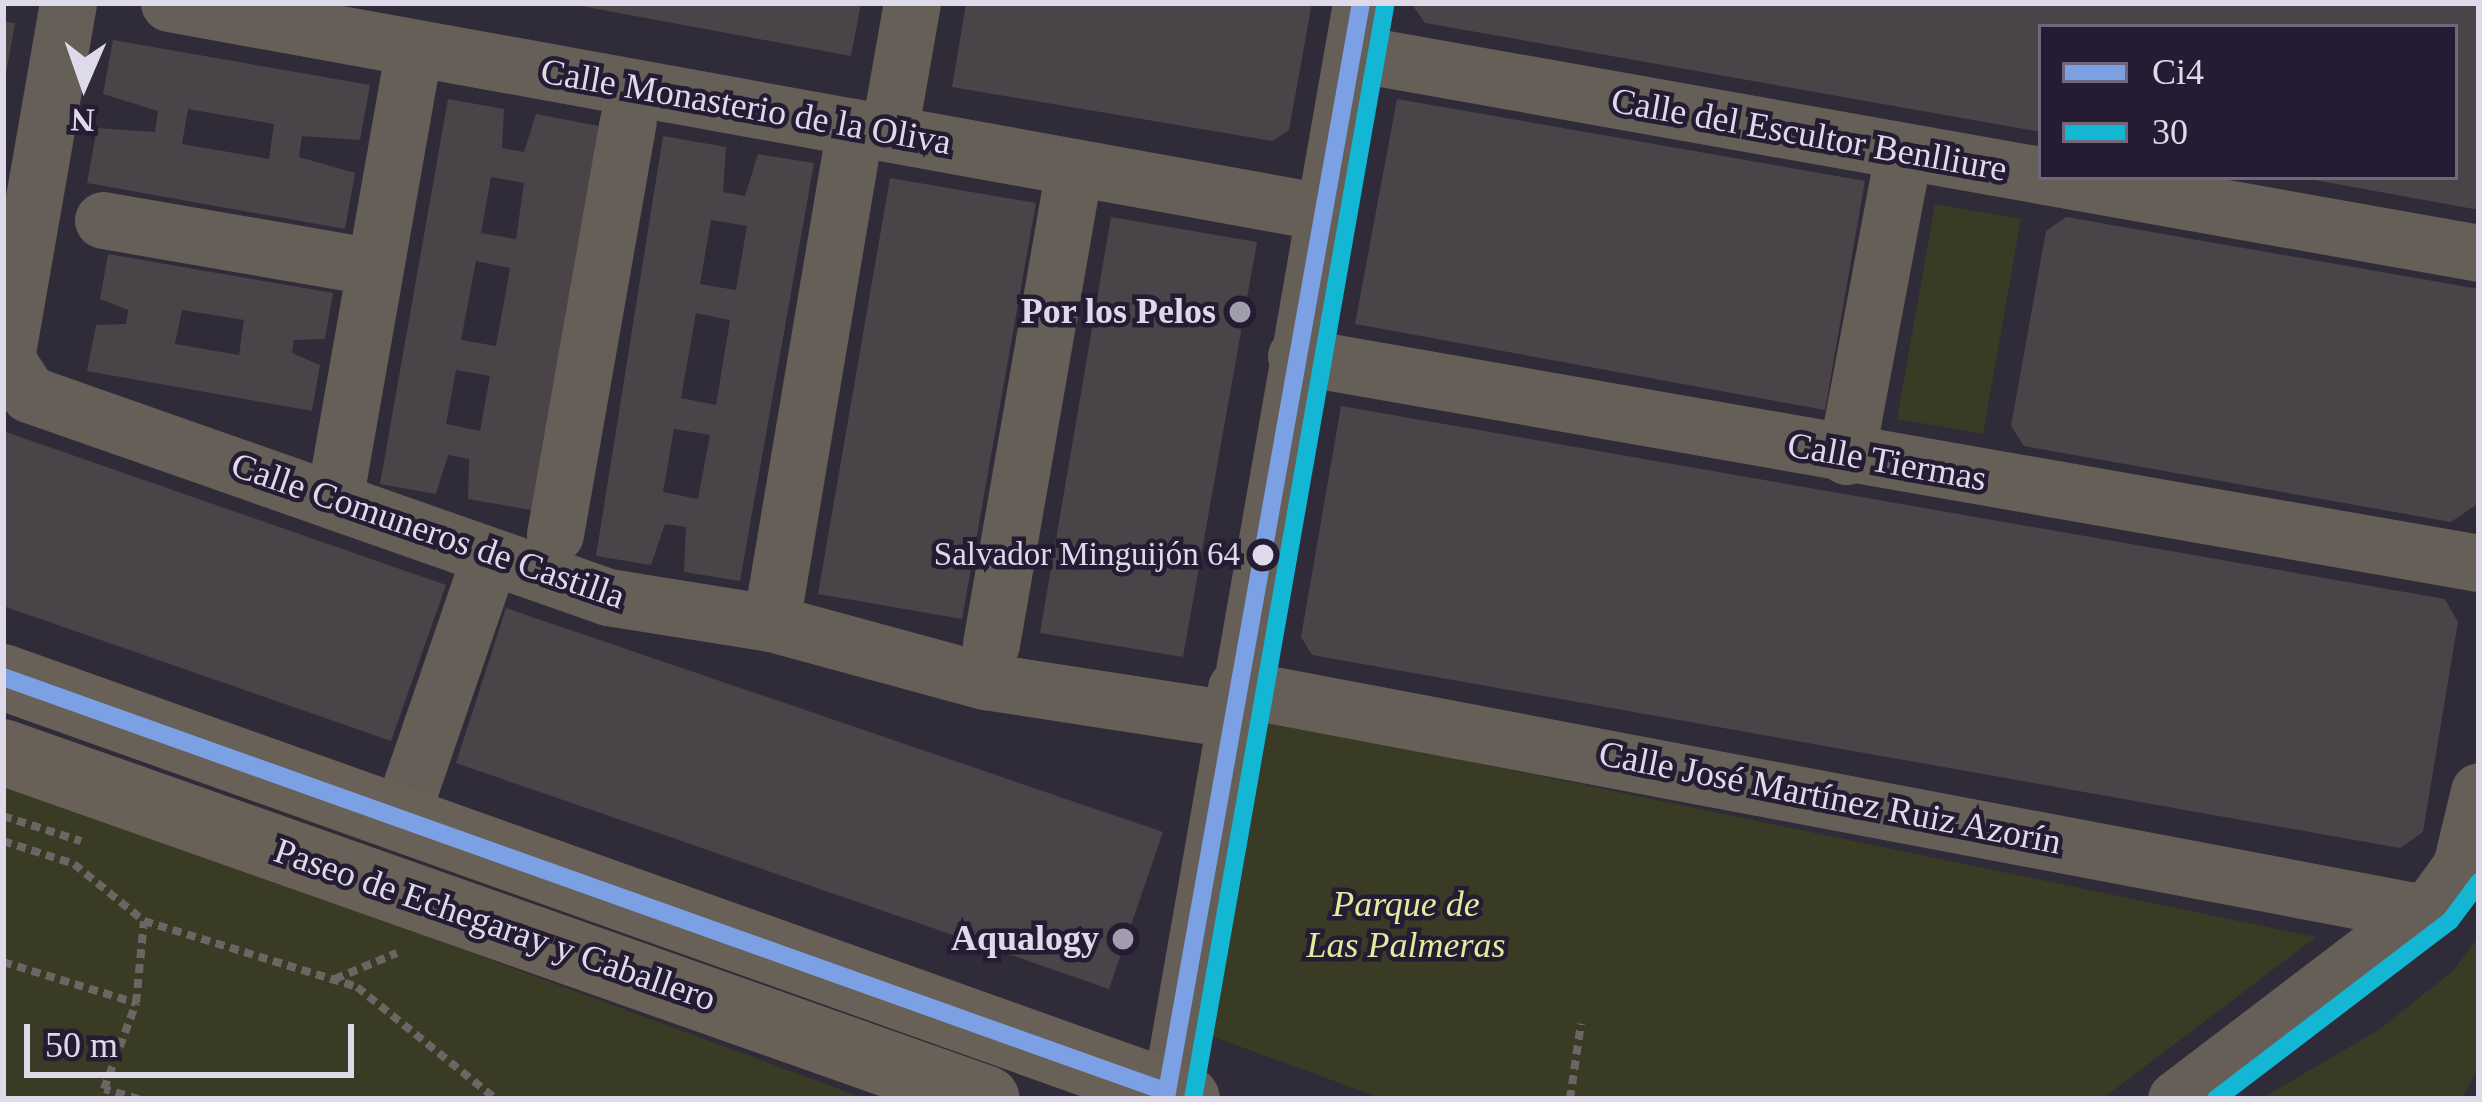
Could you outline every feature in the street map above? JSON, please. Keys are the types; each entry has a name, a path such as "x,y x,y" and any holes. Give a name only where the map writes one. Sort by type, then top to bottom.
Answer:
{"main road":[{"name":"Paseo de Echegaray y Caballero","path":"3,676 1174,1097"},
{"name":"Paseo de Echegaray y Caballero","path":"3,752 987,1099"}],"street":[{"name":"Calle Comuneros de Castilla","path":"68,3 6,359 12,378 29,394 608,597 771,623 985,681 1233,703"},
{"name":"Calle Monasterio de la Oliva","path":"169,3 252,10 414,47 1323,212"},
{"path":"771,623 872,130 912,3"},
{"path":"1174,1097 1233,703 1357,28"},
{"name":"Calle del Escultor Benlliure","path":"1357,28 1903,154 2038,177"},
{"path":"334,501 414,47"},
{"path":"555,534 628,121"},
{"path":"1846,456 1903,154"},
{"path":"991,644 1074,167"},
{"name":"Calle del Escultor Benlliure","path":"2053,180 2479,254"},
{"path":"103,220 346,262"},
{"name":"Calle Tiermas","path":"1296,356 1846,456 2479,563"},
{"path":"400,815 490,556"},
{"name":"Calle José Martínez Ruiz Azorín","path":"1233,703 2424,913"},
{"path":"2176,1099 2424,913 2461,866 2479,791"}],"path":[{"path":"3,841 74,863 144,921 334,979 496,1099"},
{"path":"139,1099 104,1089 136,1003 144,921"},
{"path":"334,979 398,953"},
{"path":"3,962 136,1003"},
{"path":"1570,1099 1581,1024"}],"green space":[{"path":"1935,204 2021,219 1983,434 1897,419"},
{"name":"Parque de Las Palmeras","path":"1256,717 2316,937 2102,1099 1383,1099 1192,1029"},
{"path":"3,779 866,1099 3,1099"},
{"path":"2479,936 2479,1067 2461,1099 2261,1099 2380,1029 2454,970"}],"building":[{"path":"565,3 861,3 851,56"},
{"path":"966,3 1312,3 1289,130 1272,141 952,87"},
{"path":"1411,3 2479,3 2479,210 2314,180 2458,180 2458,24 2038,24 2038,131 1425,23"},
{"path":"3,21 15,23 5,79 3,79"},
{"path":"113,40 370,85 360,140 302,136 299,157 355,173 345,229 87,183 97,128 155,132 158,111 103,94","holes":["188,109 274,124 269,159 182,144"]},
{"path":"448,99 504,109 502,148 524,152 536,114 599,126 531,510 468,499 469,459 448,455 436,494 380,484","holes":["491,177 524,183 516,239 481,233","476,261 510,268 496,346 461,340","456,370 490,376 480,431 446,424"]},
{"path":"1397,99 1865,181 1825,410 1355,324"},
{"path":"663,136 726,147 723,192 745,196 758,154 814,163 740,581 684,572 686,527 665,524 651,565 596,556","holes":["711,220 747,226 736,290 700,284","696,313 730,320 716,405 681,398","674,429 710,435 698,499 663,492"]},
{"path":"890,178 1036,203 962,619 818,594"},
{"path":"1111,217 1257,242 1183,657 1040,633"},
{"path":"2066,217 2479,289 2479,503 2451,522 2024,446 2011,426 2046,231"},
{"path":"108,254 333,293 325,339 294,340 292,353 320,365 312,411 87,371 96,325 126,324 128,310 100,299","holes":["182,310 244,320 239,355 175,344"]},
{"path":"1341,406 2445,599 2458,622 2423,832 2400,848 1312,655 1301,637"},
{"path":"3,431 446,585 391,741 3,606"},
{"path":"506,608 1163,832 1109,989 456,763"}],"transit line":[{"name":"Ci4","path":"3,677 1167,1092 1361,3"},
{"name":"30","path":"1193,1099 1385,7"},
{"name":"30","path":"2216,1099 2450,921 2479,882"}],"place":[{"name":"Por los Pelos","path":"1240,312"},
{"name":"Salvador Minguijón 64","path":"1263,555"},
{"name":"Aqualogy","path":"1123,939"}]}
